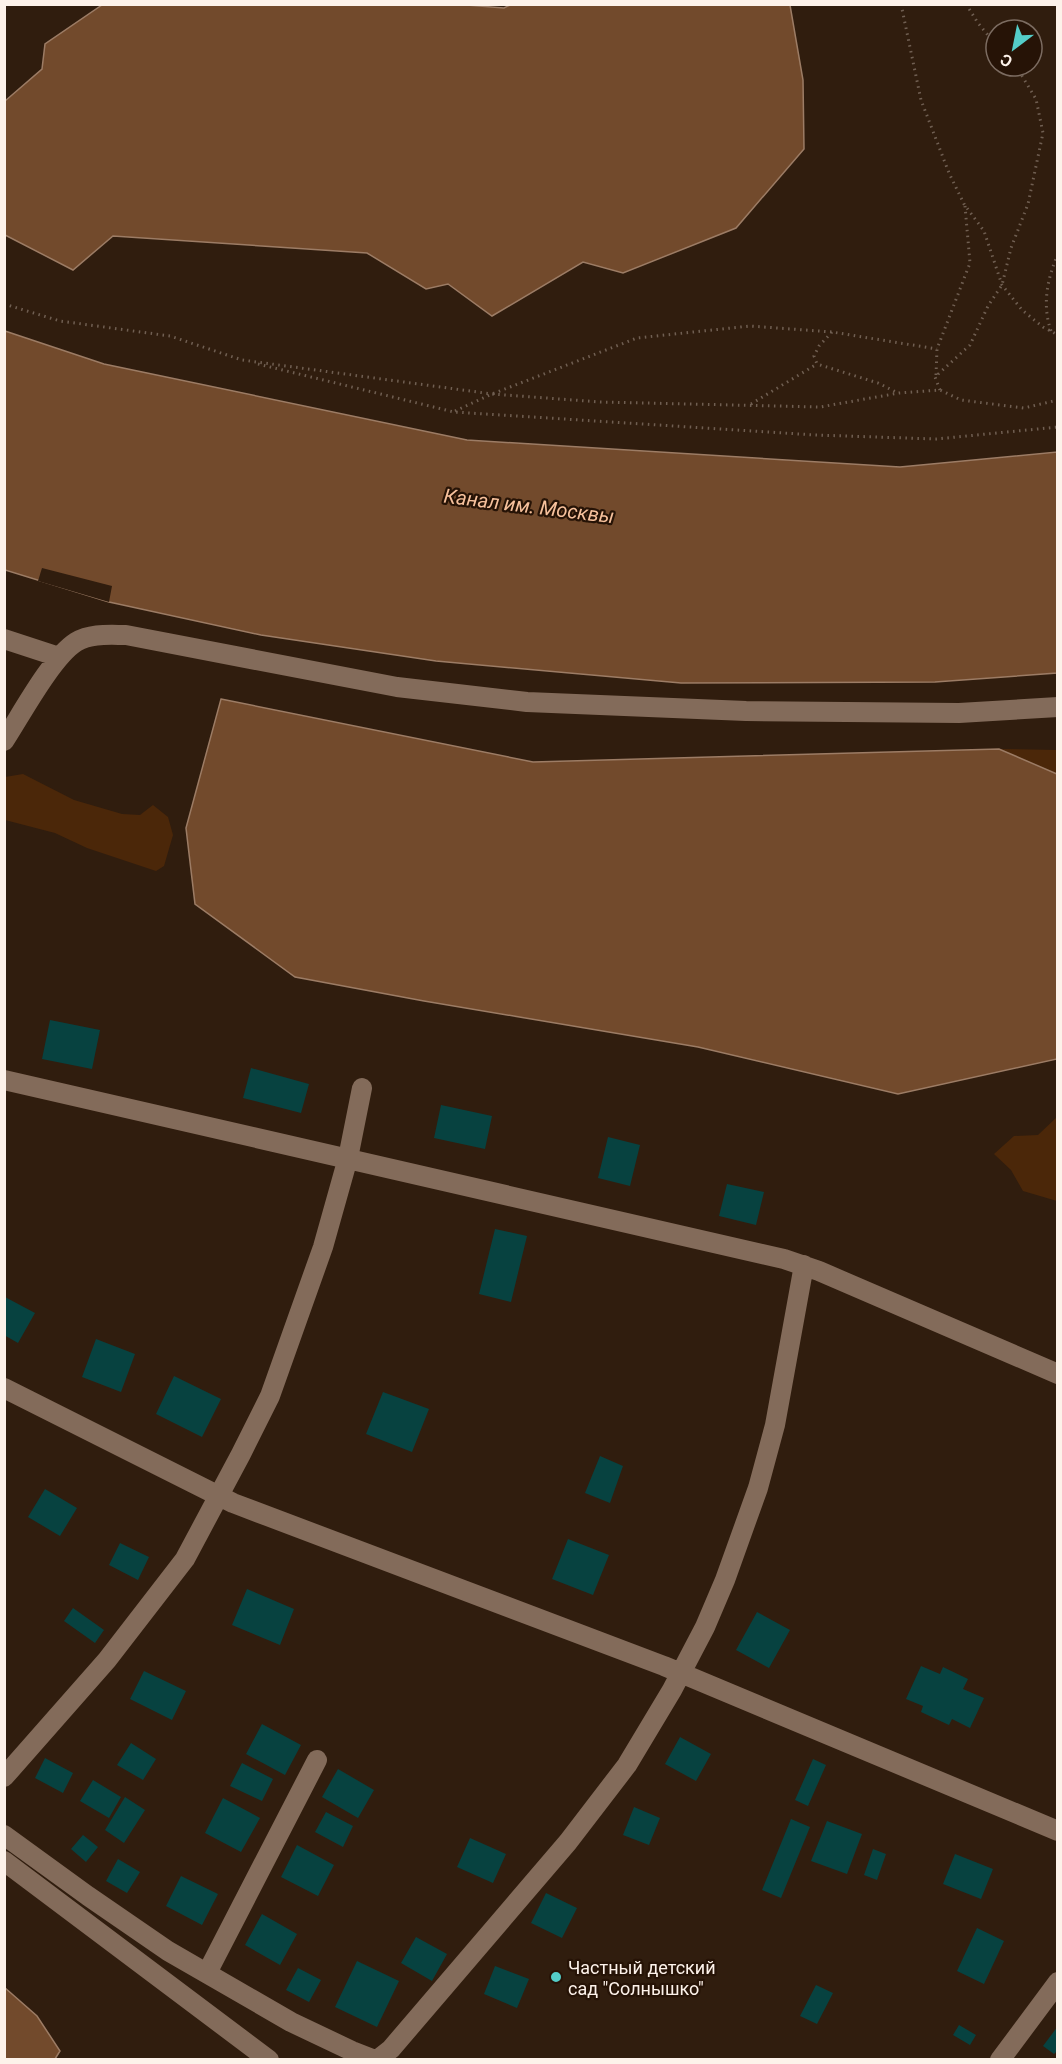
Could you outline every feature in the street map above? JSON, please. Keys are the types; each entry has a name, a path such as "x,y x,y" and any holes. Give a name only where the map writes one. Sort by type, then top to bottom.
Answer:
{"street":[{"path":"4,741 59,657 77,642 97,635 126,635 397,687 527,702 758,711 959,713 1058,707"},
{"path":"4,639 59,657"},
{"path":"4,1080 773,1256 804,1265 1058,1374"},
{"path":"4,1777 106,1660 185,1559 219,1496 270,1396 323,1247 348,1158 362,1088"},
{"path":"4,1835 168,1951 291,2022 376,2060 391,2049 568,1842 627,1765 681,1673 726,1580 758,1488 775,1425 804,1265"},
{"path":"4,1388 219,1496 681,1673 1058,1831"},
{"path":"207,1973 317,1760"},
{"path":"4,1861 269,2060"},
{"path":"1000,2060 1058,1982"}],"path":[{"path":"901,4 921,100 964,204 984,231 1002,285 1022,310 1058,335"},
{"path":"966,4 984,30"},
{"path":"936,377 970,345 988,306 1002,285 1011,248 1028,204 1042,133 1036,99 1023,78"},
{"path":"939,390 936,377 937,349 970,263 964,204"},
{"path":"1051,331 1046,318 1046,292 1058,254"},
{"path":"4,304 60,321 171,336 242,360 453,412 815,435 936,439 1058,427"},
{"path":"453,412 492,394 637,338 750,327 832,332 937,349"},
{"path":"832,332 819,346 814,356 817,363 869,380 899,393"},
{"path":"242,360 492,394 600,402 820,407 899,393 939,390 961,400 1024,408 1058,400"},
{"path":"749,405 817,363"}],"shaded area":[{"path":"999,749 1057,750 1057,774"},
{"path":"23,774 74,800 122,814 140,815 153,805 168,817 173,835 164,866 156,871 87,848 55,833 5,820 5,777"},
{"path":"1057,1117 1057,1201 1023,1191 1011,1170 994,1154 1014,1136 1038,1135"}],"water":[{"path":"454,4 504,8 512,4 790,5 803,80 804,149 736,228 623,273 583,262 492,316 448,284 426,289 367,253 113,236 73,270 5,235 5,101 42,69 45,44 102,5"},
{"name":"Канал им. Москвы","path":"5,331 104,364 467,440 900,467 1057,452 1057,673 935,682 681,683 436,661 261,635 109,602 5,570"},
{"path":"221,699 533,762 999,749 1057,774 1057,1059 898,1094 698,1047 295,977 195,904 186,828"},
{"path":"4,1987 37,2016 60,2051 55,2059 5,2059"}],"pier":[{"path":"42,568 112,586 109,602 38,581"}],"building":[{"path":"50,1020 100,1030 92,1069 42,1059"},
{"path":"251,1068 309,1084 301,1113 243,1098"},
{"path":"441,1105 492,1116 485,1149 434,1138"},
{"path":"608,1137 640,1145 630,1186 598,1178"},
{"path":"727,1184 764,1192 756,1225 719,1216"},
{"path":"495,1229 527,1236 511,1302 479,1294"},
{"path":"5,1297 35,1313 18,1343 4,1335"},
{"path":"96,1339 135,1354 121,1392 82,1377"},
{"path":"174,1376 221,1399 202,1437 156,1414"},
{"path":"383,1392 429,1409 412,1452 366,1434"},
{"path":"600,1456 623,1466 610,1503 585,1493"},
{"path":"45,1489 77,1508 60,1536 28,1517"},
{"path":"568,1539 609,1555 593,1595 552,1579"},
{"path":"120,1543 149,1557 138,1580 109,1565"},
{"path":"247,1589 294,1609 280,1645 232,1625"},
{"path":"73,1608 104,1630 95,1643 64,1621"},
{"path":"757,1612 790,1630 769,1668 736,1650"},
{"path":"921,1666 940,1674 943,1667 968,1679 963,1689 984,1698 970,1728 952,1719 949,1725 921,1712 923,1706 906,1699"},
{"path":"144,1671 186,1691 172,1720 130,1699"},
{"path":"262,1724 301,1745 285,1775 246,1754"},
{"path":"680,1737 711,1754 696,1781 665,1764"},
{"path":"131,1743 156,1759 143,1780 117,1765"},
{"path":"45,1758 73,1773 63,1793 35,1778"},
{"path":"813,1759 826,1765 808,1806 795,1800"},
{"path":"242,1763 273,1779 262,1801 230,1786"},
{"path":"338,1769 374,1790 358,1818 322,1797"},
{"path":"93,1780 121,1797 109,1818 80,1801"},
{"path":"125,1797 145,1810 124,1843 105,1830"},
{"path":"223,1798 260,1818 241,1852 205,1833"},
{"path":"634,1807 660,1818 649,1845 623,1835"},
{"path":"326,1812 353,1826 343,1847 315,1832"},
{"path":"791,1819 810,1827 781,1898 762,1890"},
{"path":"827,1821 862,1834 847,1874 811,1861"},
{"path":"83,1835 98,1847 86,1862 71,1849"},
{"path":"470,1838 506,1854 493,1883 457,1867"},
{"path":"297,1845 334,1865 318,1896 281,1877"},
{"path":"873,1849 886,1854 877,1880 864,1875"},
{"path":"955,1854 993,1869 981,1899 943,1884"},
{"path":"118,1859 140,1872 127,1893 106,1881"},
{"path":"181,1876 218,1894 202,1925 166,1906"},
{"path":"546,1893 577,1908 562,1938 531,1923"},
{"path":"262,1914 297,1934 280,1965 245,1945"},
{"path":"977,1928 1004,1941 984,1984 957,1971"},
{"path":"416,1937 447,1954 432,1981 401,1963"},
{"path":"357,1961 399,1981 377,2027 335,2007"},
{"path":"495,1966 529,1979 517,2008 484,1994"},
{"path":"298,1968 321,1980 309,2002 286,1990"},
{"path":"816,1985 833,1993 817,2024 800,2016"},
{"path":"959,2025 976,2035 970,2045 953,2035"},
{"path":"1058,2026 1058,2050 1054,2054 1043,2046"}],"place":[{"name":"Частный детский сад \"Солнышко\"","path":"556,1977"}]}
